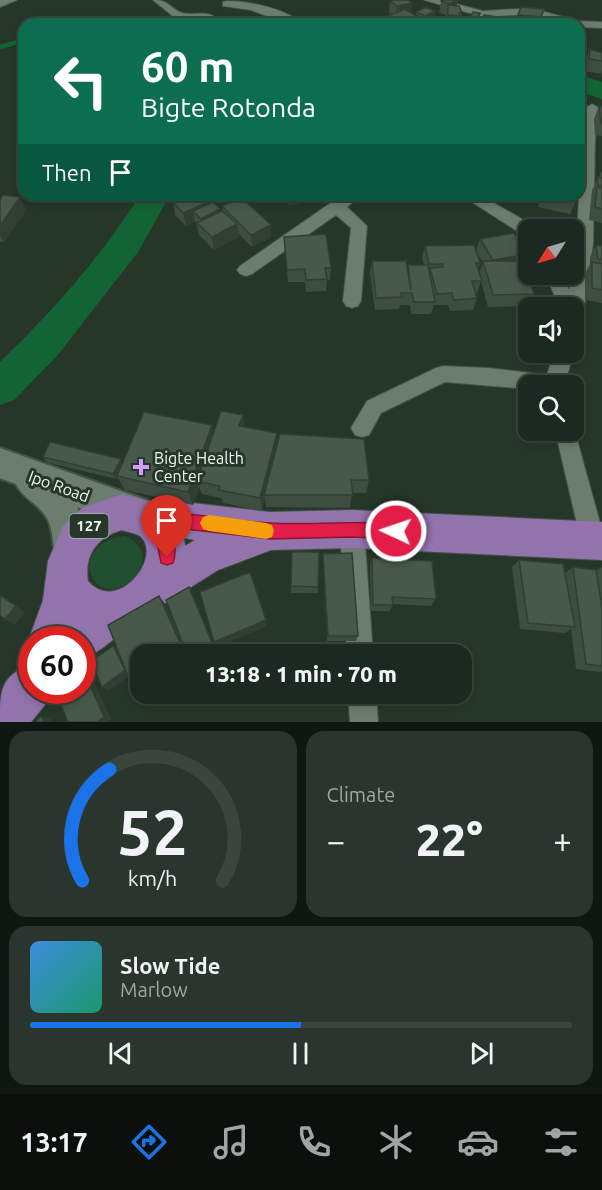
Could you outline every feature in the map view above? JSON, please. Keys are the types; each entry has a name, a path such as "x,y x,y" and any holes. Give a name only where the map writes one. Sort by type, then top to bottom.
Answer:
{"main road":[{"name":"127","path":"68,560 79,536 92,524 106,516 122,512 270,531 352,529 597,541"},
{"name":"127","path":"143,516 160,529 166,542 167,557 164,573 155,588"},
{"name":"127","path":"114,613 137,605 155,588 206,555 270,531"},
{"path":"68,560 69,588 79,602 95,611 114,613"},
{"path":"54,626 63,600 68,560"},
{"path":"96,627 114,613"}],"street":[{"path":"0,4 12,0"},
{"path":"158,0 179,16 189,18"},
{"path":"429,0 481,18"},
{"path":"208,18 226,2 257,8 282,18"},
{"path":"490,18 531,11 556,18"},
{"path":"585,25 602,26"},
{"path":"576,297 585,244 592,108"},
{"path":"246,270 344,201"},
{"path":"478,201 518,224"},
{"path":"336,206 359,226 352,302"},
{"path":"362,428 374,407 443,374 518,380"},
{"path":"568,441 597,541"},
{"name":"Ipo Road","path":"8,467 143,516"},
{"name":"Ipo Road","path":"8,467 53,497 69,527 68,560"},
{"path":"352,529 359,644"},
{"path":"363,704 364,722"}],"green space":[{"path":"125,536 138,545 143,556 141,568 124,585 113,589 102,588 90,572 92,556 102,544"}],"building":[{"path":"408,0 412,3 397,6 390,1"},
{"path":"442,0 455,0 451,4"},
{"path":"448,5 459,6 462,13 459,13 459,16 448,15"},
{"path":"426,7 435,11 425,16 416,12"},
{"path":"521,7 544,9 541,17 518,15"},
{"path":"405,9 420,18 382,18"},
{"path":"473,12 480,13 478,18 470,18"},
{"path":"484,15 505,18 483,18"},
{"path":"590,49 602,53 602,61 589,59"},
{"path":"599,106 602,107 602,123 601,123"},
{"path":"598,177 602,178 602,186 598,185"},
{"path":"597,187 602,188 602,209 595,207"},
{"path":"3,195 18,197 0,226 0,200"},
{"path":"175,201 211,201 183,213 173,202"},
{"path":"233,201 245,201 271,225 251,235 222,206"},
{"path":"213,202 220,209 201,219 193,211"},
{"path":"222,211 237,224 212,237 197,223"},
{"path":"514,233 518,239 518,256 493,260 480,239"},
{"path":"326,234 331,268 325,268 327,279 306,280 305,269 287,270 284,237"},
{"path":"474,245 480,263 476,263 482,281 472,281 477,298 454,300 452,293 437,294 430,268 443,267 441,265 444,264 429,264 425,246"},
{"path":"596,245 602,246 602,259 598,259"},
{"path":"372,261 406,261 411,290 408,265 428,265 435,302 414,302 412,293 401,293 402,297 376,298"},
{"path":"483,261 518,261 518,285 531,285 534,294 493,295"},
{"path":"592,262 602,264 602,290 592,288"},
{"path":"221,411 243,415 239,426 277,433 260,498 219,490 220,486 197,481"},
{"path":"144,412 212,425 188,492 117,476"},
{"path":"280,434 364,439 369,480 351,480 353,495 264,495"},
{"path":"50,442 121,459 113,474 43,457"},
{"path":"292,552 319,552 318,587 291,586"},
{"path":"352,553 358,636 328,636 323,554"},
{"path":"372,558 432,561 436,599 392,597 393,605 373,605"},
{"path":"519,560 563,564 575,627 528,623"},
{"path":"573,567 596,570 602,608 602,666 586,664"},
{"path":"250,572 266,620 214,642 200,592"},
{"path":"189,587 212,643 183,644 166,600"},
{"path":"0,595 16,606 5,619 0,616"},
{"path":"159,596 181,644 130,644 130,681 108,625"},
{"path":"113,646 125,670 102,687 96,673 96,658"},
{"path":"96,699 104,717 97,722 68,722 61,704 96,704"},
{"path":"41,716 45,722 35,722"}],"waterway":[{"path":"0,47 18,42"},
{"path":"585,85 602,91"},
{"path":"0,388 43,345 126,244 151,201"}],"slow traffic":[{"path":"209,523 266,531"}],"place":[{"name":"Bigte Health Center","path":"141,467"}],"route":[{"path":"167,557 166,542 160,529 150,519 184,520 270,531 352,529 396,531"}]}
